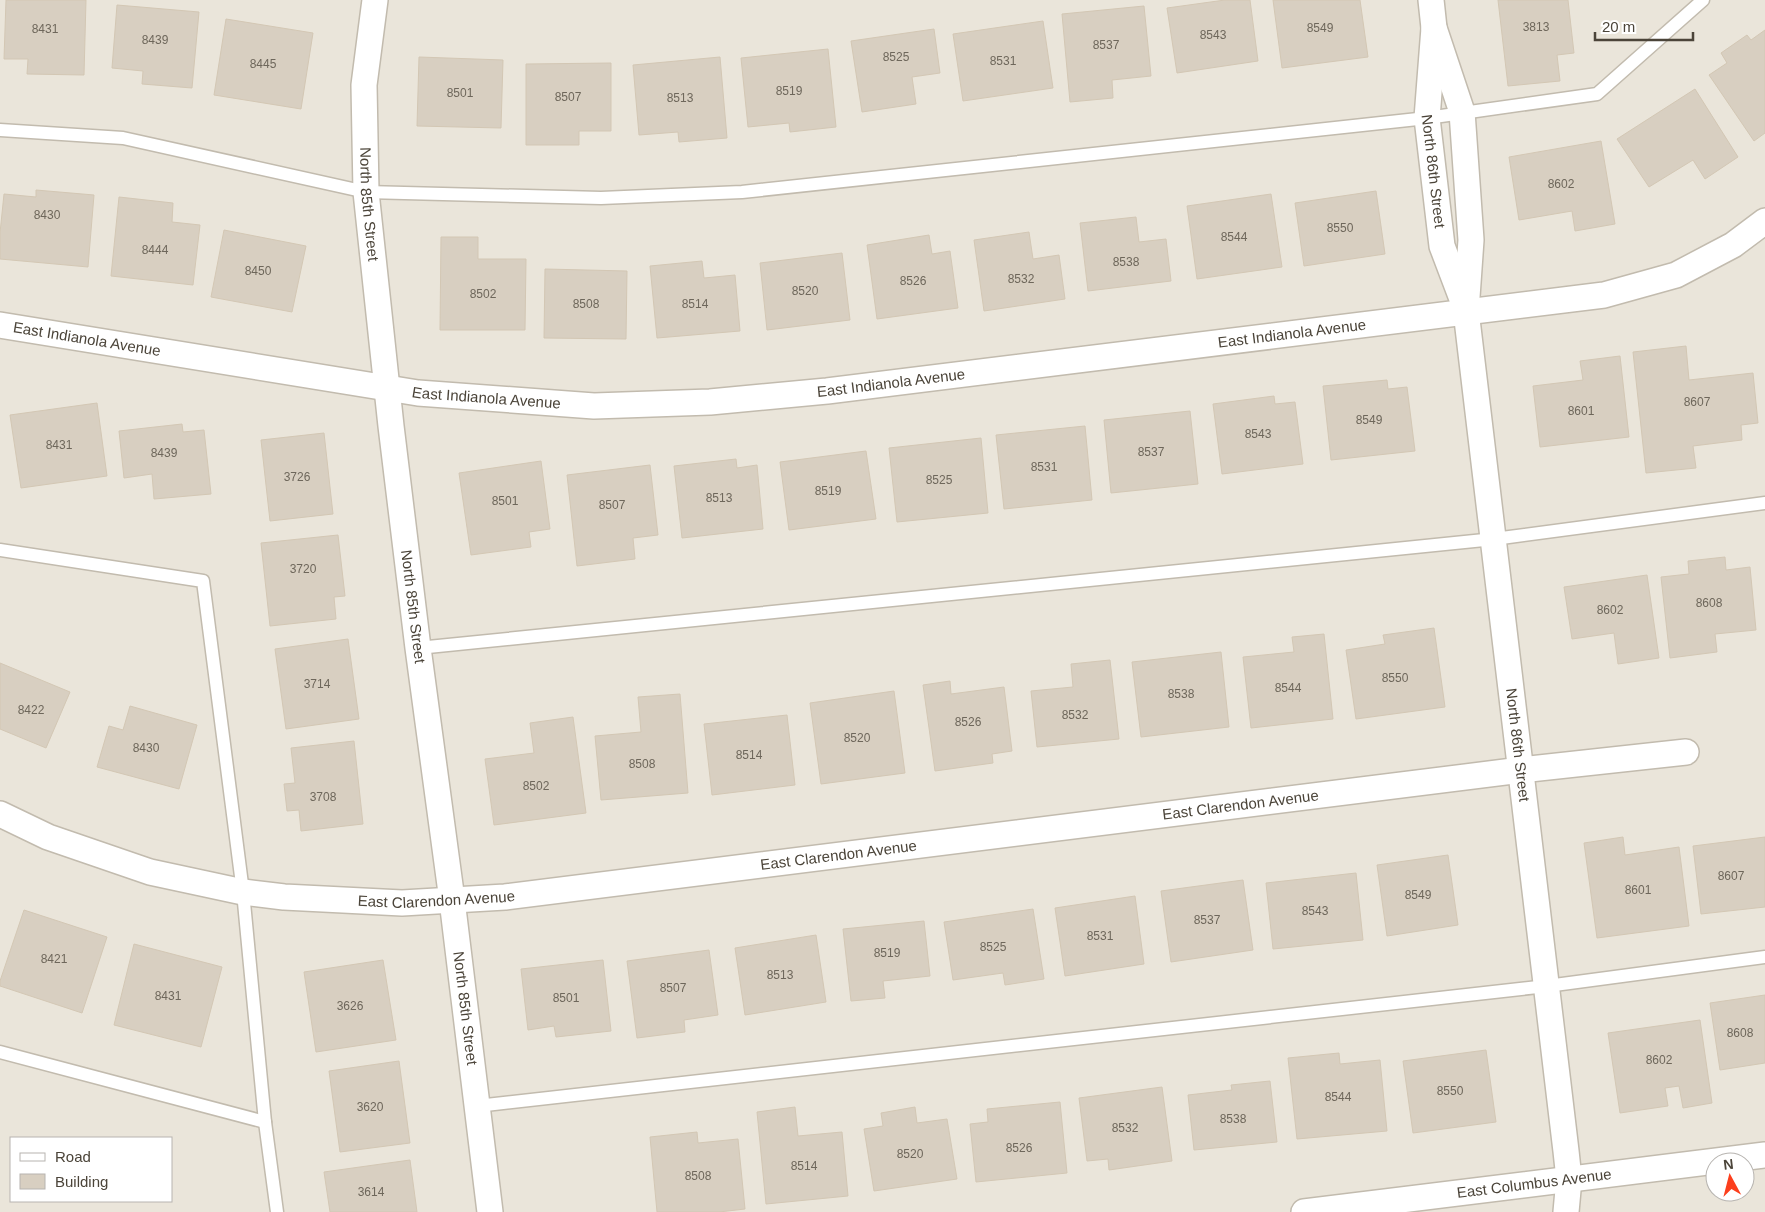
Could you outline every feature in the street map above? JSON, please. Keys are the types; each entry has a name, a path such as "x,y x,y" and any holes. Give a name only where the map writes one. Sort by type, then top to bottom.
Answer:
{"street":[{"name":"North 85th Street","path":"375,0 364,84 366,192 418,648 452,900 490,1212"},
{"name":"North 86th Street","path":"1430,0 1434,28 1462,112 1472,240 1466,311 1548,986 1569,1179 1566,1212"},
{"name":"North 86th Street","path":"1434,28 1427,118 1442,246 1466,311"},
{"name":"East Indianola Avenue","path":"0,325 418,394 594,406 710,402 828,391 1604,295 1676,276 1733,245 1765,221"},
{"name":"East Clarendon Avenue","path":"0,814 48,837 150,872 243,892 284,897 402,903 505,897 1521,770 1686,752"},
{"name":"East Columbus Avenue","path":"1304,1212 1765,1156"},
{"name":"North 86th Street","path":"1569,1179 1583,1212"}],"lane":[{"path":"0,130 123,138 366,192 601,198 742,192 1427,118 1597,94 1703,0"},
{"path":"418,648 1494,539 1765,503"},
{"path":"0,550 203,581 243,892 265,1122 277,1212"},
{"path":"477,1106 1548,986 1765,957"},
{"path":"0,1052 265,1122"}],"shaded area":[{"path":"0,0 1765,0 1765,1212 0,1212"}],"building":[{"path":"6,0 86,0 84,75 27,74 28,59 4,59"},
{"path":"1225,0 1250,0 1258,61 1177,73 1167,8"},
{"path":"1273,0 1360,0 1368,57 1282,68"},
{"path":"1498,0 1568,0 1574,53 1557,55 1560,81 1508,86"},
{"path":"117,5 199,12 192,88 142,84 143,71 112,68"},
{"path":"1144,6 1151,76 1112,80 1113,98 1070,102 1062,14"},
{"path":"226,19 313,33 301,109 214,95"},
{"path":"1043,21 1053,88 963,101 953,34"},
{"path":"934,29 940,73 912,77 916,104 862,112 851,41"},
{"path":"1765,30 1765,133 1754,141 1709,75 1727,63 1721,53 1747,35 1751,40"},
{"path":"828,49 836,127 790,132 789,123 748,127 741,58"},
{"path":"419,57 503,60 501,128 417,126"},
{"path":"720,57 727,138 679,142 678,132 639,135 633,65"},
{"path":"611,63 611,131 579,131 579,145 526,145 526,64"},
{"path":"1695,89 1738,157 1705,179 1693,160 1649,187 1617,139"},
{"path":"1601,141 1615,224 1575,231 1572,211 1519,220 1509,157"},
{"path":"36,190 94,195 88,267 0,259 0,233 4,194 36,197"},
{"path":"1376,191 1385,254 1304,266 1295,203"},
{"path":"1271,194 1282,267 1197,279 1187,206"},
{"path":"119,197 173,203 172,222 200,225 193,285 111,276"},
{"path":"1136,217 1139,242 1166,239 1171,281 1088,291 1080,223"},
{"path":"224,230 306,246 292,312 211,297"},
{"path":"1029,232 1033,259 1059,255 1065,299 984,311 974,240"},
{"path":"929,235 932,254 950,251 958,308 877,319 867,245"},
{"path":"441,237 478,237 478,259 526,259 525,330 440,330"},
{"path":"842,253 850,320 767,330 760,263"},
{"path":"702,261 704,278 735,275 740,331 657,338 650,266"},
{"path":"545,269 627,271 626,339 544,338"},
{"path":"1686,346 1689,380 1753,373 1758,423 1741,425 1742,440 1693,446 1696,468 1646,473 1633,352"},
{"path":"1620,356 1629,437 1540,447 1533,386 1583,380 1580,361"},
{"path":"1387,380 1388,389 1407,387 1415,451 1331,460 1323,386"},
{"path":"1274,396 1275,404 1295,402 1303,464 1222,474 1213,404"},
{"path":"97,403 107,476 21,488 10,415"},
{"path":"1190,411 1198,484 1111,493 1104,420"},
{"path":"182,424 183,432 204,430 211,494 154,499 152,474 124,478 119,431"},
{"path":"1085,426 1092,500 1004,509 996,435"},
{"path":"324,433 333,514 270,521 261,440"},
{"path":"981,438 988,513 897,522 889,448"},
{"path":"866,451 876,519 789,530 780,462"},
{"path":"736,459 737,468 757,465 763,529 682,538 674,466"},
{"path":"541,461 550,529 529,532 531,547 471,555 459,473"},
{"path":"650,465 658,535 633,538 635,559 577,566 567,475"},
{"path":"338,535 345,596 334,597 336,619 270,626 261,543"},
{"path":"1725,557 1726,570 1750,567 1756,630 1715,634 1717,652 1670,658 1661,577 1689,574 1688,561"},
{"path":"1647,575 1659,658 1618,664 1614,633 1572,639 1564,587"},
{"path":"1434,628 1445,707 1356,719 1346,650 1385,644 1383,635"},
{"path":"1324,634 1333,719 1251,728 1243,657 1294,652 1292,637"},
{"path":"348,639 359,719 286,729 275,649"},
{"path":"1221,652 1229,727 1141,737 1132,662"},
{"path":"1110,660 1119,739 1037,747 1031,691 1073,687 1071,664"},
{"path":"0,663 70,692 46,748 0,729"},
{"path":"950,681 951,694 1004,687 1012,751 992,754 993,763 935,771 923,685"},
{"path":"894,691 905,773 821,784 810,703"},
{"path":"680,694 688,793 601,800 595,736 641,732 638,697"},
{"path":"130,706 197,725 179,789 97,767 109,726 123,730"},
{"path":"787,715 795,785 712,795 704,724"},
{"path":"573,717 586,813 494,825 485,759 534,753 530,723"},
{"path":"354,741 363,824 301,831 299,810 287,811 284,784 295,783 291,748"},
{"path":"1623,837 1625,855 1679,847 1689,926 1597,938 1584,843"},
{"path":"1765,837 1765,907 1701,914 1693,846"},
{"path":"1448,855 1458,925 1387,936 1377,865"},
{"path":"1356,873 1363,940 1273,949 1266,883"},
{"path":"1243,880 1253,950 1171,962 1161,891"},
{"path":"1135,896 1144,964 1065,976 1055,908"},
{"path":"1033,909 1044,979 1005,985 1003,973 953,980 944,922"},
{"path":"24,910 107,937 82,1013 0,986 0,981"},
{"path":"924,921 930,976 883,981 885,998 851,1001 843,929"},
{"path":"816,935 826,1002 745,1015 735,948"},
{"path":"134,944 222,967 201,1047 114,1025"},
{"path":"709,950 718,1015 684,1020 685,1032 637,1038 627,961"},
{"path":"383,960 396,1040 316,1052 304,972"},
{"path":"603,960 611,1031 556,1037 554,1026 528,1030 521,969"},
{"path":"1765,995 1765,1063 1720,1070 1710,1003"},
{"path":"1700,1020 1712,1103 1683,1108 1679,1086 1665,1088 1668,1106 1620,1113 1608,1033"},
{"path":"1486,1050 1496,1122 1413,1133 1403,1061"},
{"path":"1339,1053 1340,1064 1380,1060 1387,1131 1297,1139 1288,1058"},
{"path":"399,1061 410,1143 340,1152 329,1071"},
{"path":"1270,1081 1277,1142 1194,1150 1188,1095 1232,1090 1231,1085"},
{"path":"1162,1087 1172,1161 1109,1170 1108,1159 1087,1161 1079,1098"},
{"path":"1060,1102 1067,1173 976,1182 970,1124 988,1122 987,1109"},
{"path":"795,1107 798,1136 842,1132 848,1196 766,1204 757,1112"},
{"path":"915,1107 917,1123 947,1119 957,1179 874,1191 864,1129 883,1126 881,1113"},
{"path":"697,1132 698,1143 738,1139 745,1209 719,1212 657,1212 650,1137"},
{"path":"410,1160 417,1212 330,1212 324,1172"}]}
